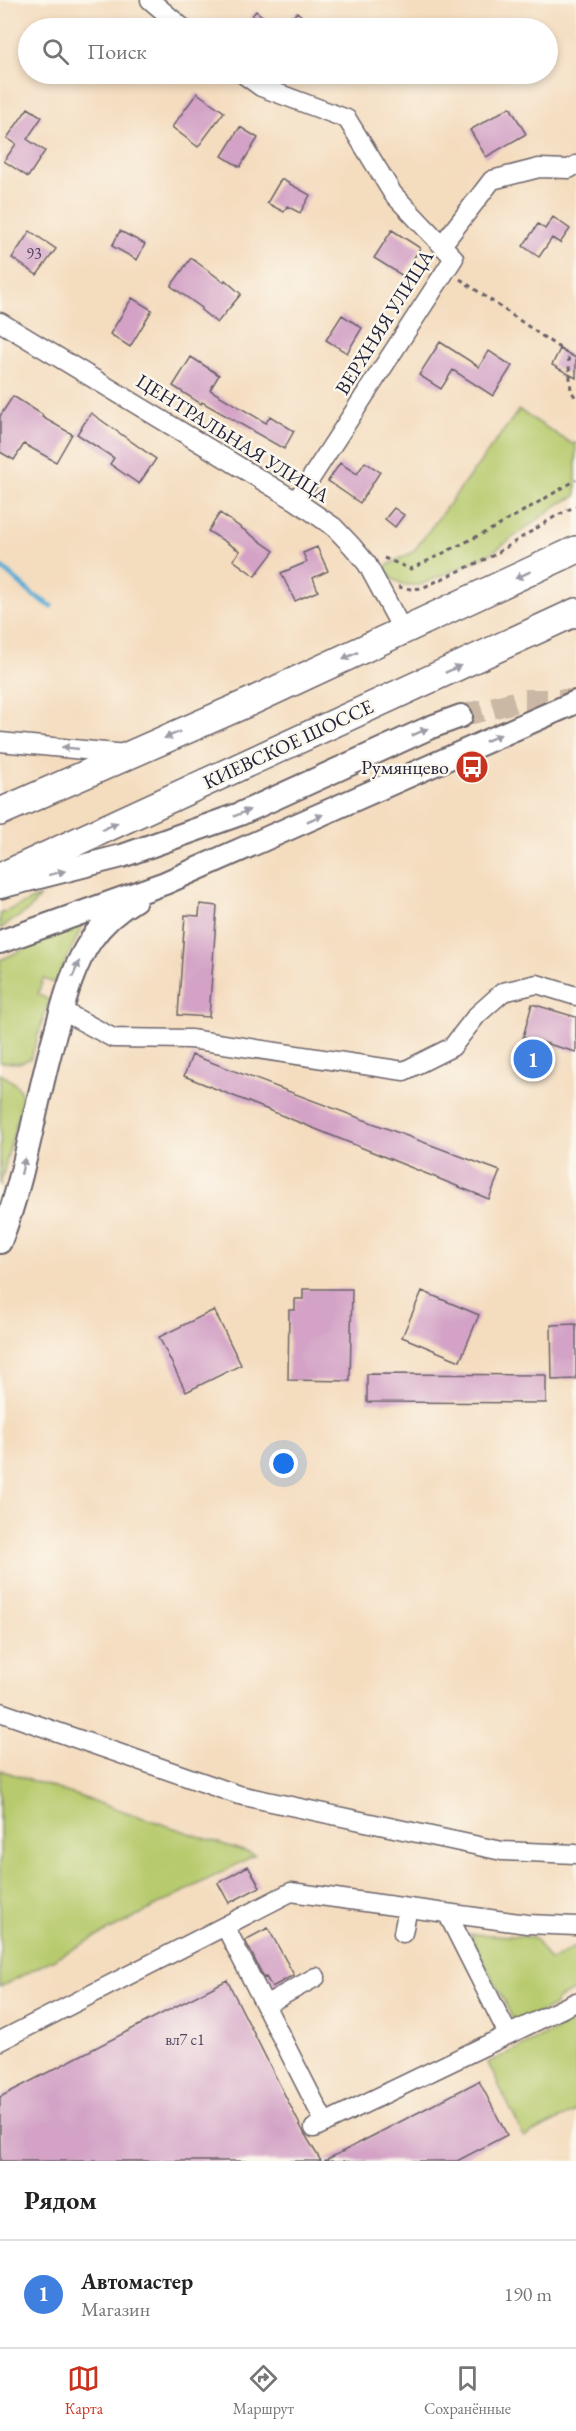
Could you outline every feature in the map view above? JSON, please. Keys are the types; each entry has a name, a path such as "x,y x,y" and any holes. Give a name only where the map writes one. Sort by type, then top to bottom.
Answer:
{"highway":[{"path":"0,812 403,631 576,550"},
{"name":"КИЕВСКОЕ ШОССЕ","path":"0,877 576,612"}],"main road":[{"path":"0,942 165,883 576,702"},
{"path":"0,887 122,856 240,814 430,727 460,716"},
{"path":"0,801 63,782"},
{"path":"0,1242 18,1187 61,1010 83,954 102,926 126,905 165,883"}],"street":[{"path":"150,0 171,18"},
{"name":"ВЕРХНЯЯ УЛИЦА","path":"257,84 347,119 393,194 454,258 296,501"},
{"path":"442,246 492,180 539,168 569,169 576,165"},
{"name":"ЦЕНТРАЛЬНАЯ УЛИЦА","path":"0,322 296,501 334,527 367,564 403,631"},
{"path":"0,742 128,754"},
{"path":"61,1010 112,1038 190,1039 404,1071 452,1047 477,1015 503,992 537,984 576,996"},
{"path":"0,1712 239,1795 502,1851 576,1854"},
{"path":"0,2041 291,1892 527,1924 576,1926"},
{"path":"403,1933 408,1908"},
{"path":"447,1913 508,2034"},
{"path":"225,1926 266,2005 320,2125 576,2002"},
{"path":"266,2005 316,1977"}],"path":[{"path":"447,269 568,354 571,391 576,398"},
{"path":"367,564 380,557 411,568 498,526 576,480"},
{"path":"411,589 422,588 492,556 555,516 576,506"}],"green space":[{"path":"519,410 572,444 576,443 576,496 559,504 490,554 420,585 404,585 393,579 384,567 413,552"},
{"path":"40,896 30,909 0,929 0,914"},
{"path":"85,921 55,983 43,979 38,994 49,1000 31,1058 20,1063 0,1062 0,960"},
{"path":"0,1074 15,1084 22,1100 0,1186"},
{"path":"0,1770 255,1855 0,1987"},
{"path":"470,1934 534,1937 550,1961 576,1946 576,1990 557,1999 555,2006 520,2021 513,2019"},
{"path":"576,2020 576,2111 524,2137 488,2063"}],"building":[{"path":"256,11 265,18 250,18"},
{"path":"297,12 304,18 292,18"},
{"path":"197,93 224,112 198,147 172,127"},
{"path":"510,107 526,134 486,157 470,130"},
{"path":"28,108 42,117 27,139 45,151 28,177 4,161 16,144 7,138"},
{"path":"240,127 258,138 240,167 222,156"},
{"path":"281,179 310,195 300,213 287,206 284,212 267,203"},
{"path":"553,217 570,229 560,243 552,238 539,257 523,246 538,224 545,229"},
{"path":"392,230 420,248 403,276 374,258"},
{"path":"30,231 56,249 37,275 12,258"},
{"path":"120,231 145,244 137,260 112,246"},
{"path":"191,258 224,282 225,280 241,294 217,323 201,310 202,308 171,286"},
{"path":"132,298 152,310 130,347 110,334"},
{"path":"342,315 362,328 347,353 326,340"},
{"path":"440,342 479,367 489,351 512,366 493,396 453,370 441,389 419,375"},
{"path":"560,349 576,358 576,378 552,365"},
{"path":"191,357 219,375 210,390 266,423 270,416 294,431 284,449 202,402 201,404 173,386"},
{"path":"13,396 43,415 42,417 72,434 56,462 24,444 14,460 0,452 0,416"},
{"path":"91,413 156,459 139,484 110,464 114,458 77,434"},
{"path":"365,462 380,472 360,503 328,481 340,463 357,474"},
{"path":"394,508 404,515 395,527 385,519"},
{"path":"220,513 274,551 255,576 233,560 240,551 208,531"},
{"path":"317,547 328,571 313,578 318,591 295,601 281,573 307,562 303,553"},
{"path":"200,904 217,906 209,1017 178,1015 185,915 199,916"},
{"path":"532,1004 576,1017 576,1052 523,1037"},
{"path":"192,1055 500,1171 489,1199 184,1076"},
{"path":"303,1289 352,1289 350,1381 288,1380 289,1310 295,1310 295,1299 303,1299"},
{"path":"422,1291 479,1315 460,1361 402,1337"},
{"path":"214,1310 241,1365 186,1392 159,1337"},
{"path":"576,1324 576,1379 552,1380 551,1325"},
{"path":"367,1374 546,1375 546,1403 367,1402"},
{"path":"248,1866 260,1887 229,1903 218,1883"},
{"path":"268,1928 294,1975 272,1987 266,1977 264,1978 245,1940"},
{"path":"227,1980 304,2133 321,2161 0,2161 0,2097"},
{"path":"479,2081 507,2135 457,2161 324,2161"}],"waterway":[{"path":"0,566 33,595 51,606"}],"tunnel":[{"path":"461,716 522,700 576,700"}],"place":[{"name":"Румянцево","path":"472,767"},
{"name":"Автомастер","path":"533,1059"}]}
